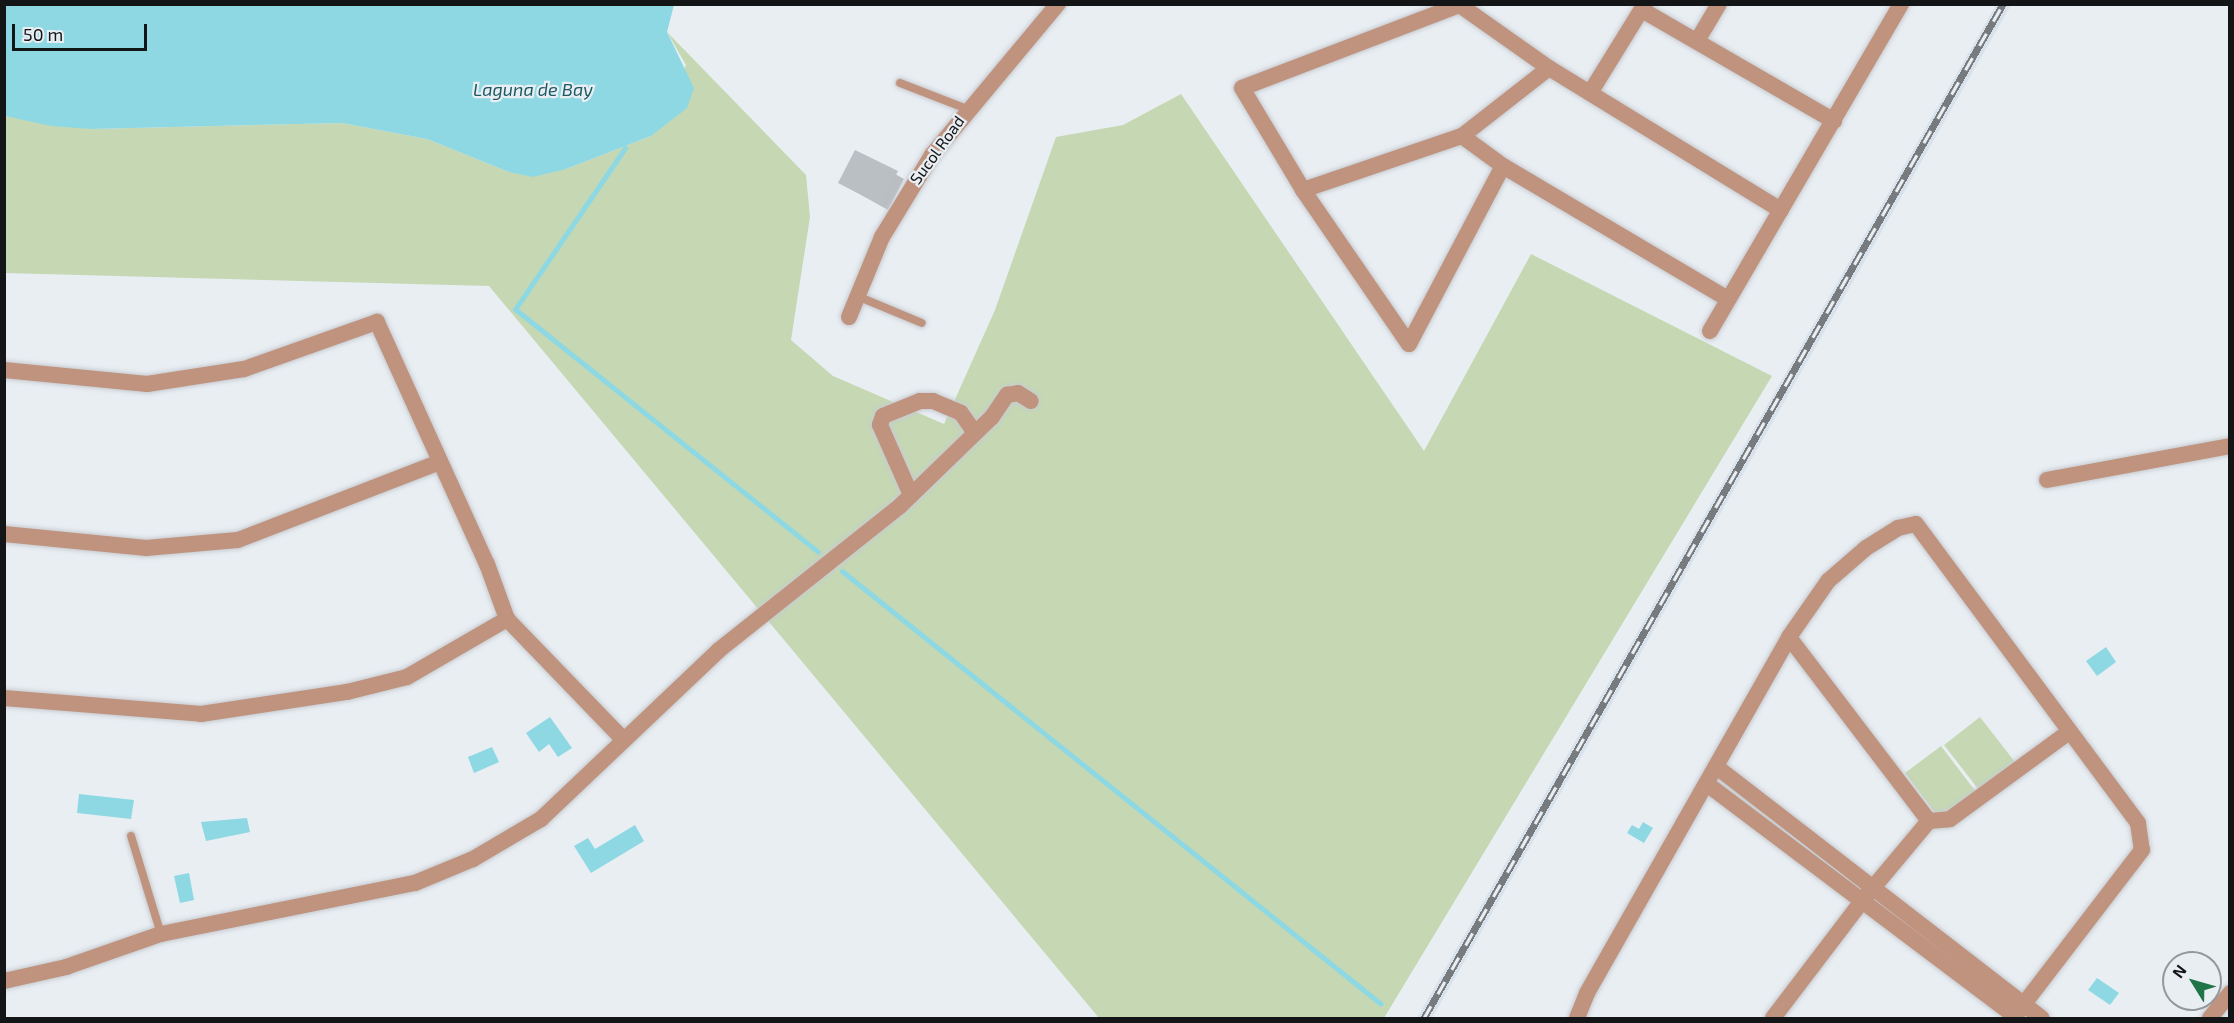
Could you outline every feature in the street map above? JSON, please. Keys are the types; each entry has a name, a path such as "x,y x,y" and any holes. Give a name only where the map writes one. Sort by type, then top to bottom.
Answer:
{"street":[{"name":"Sucol Road","path":"849,316 856,296 903,198 967,109 1058,4"},
{"path":"1697,41 1719,4"},
{"path":"1710,332 1901,4"},
{"path":"1503,166 1409,344 1302,190 1242,88 1462,5 1549,68 1781,210"},
{"path":"1590,93 1644,7 1697,41 1834,121"},
{"path":"1302,190 1462,136 1549,68"},
{"path":"1462,136 1503,166 1728,299"},
{"path":"4,370 147,384 244,369 376,322 438,463 487,564 507,619 624,740"},
{"path":"4,981 66,967 161,934 425,879 473,859 541,819 719,650 911,495 975,433 1007,395 1018,393 1031,401"},
{"path":"911,495 880,425 883,416 920,401 933,401 961,413 975,433"},
{"path":"2047,480 2229,446"},
{"path":"4,534 146,548 238,540 438,463"},
{"path":"1577,1018 1587,993 1718,768 1789,637 1828,581 1851,561 1898,528 1916,524 2138,824 2142,850 2017,1015"},
{"path":"4,698 201,714 347,692 407,677 507,619"},
{"path":"1789,637 1929,821"},
{"path":"1773,1018 1862,901 1929,821 1950,819 2068,732"},
{"path":"1718,768 1874,886 2017,1015"},
{"path":"1707,784 2017,1015 2042,1018"}],"lane":[{"path":"900,83 967,109"},
{"path":"856,296 922,323"},
{"path":"131,836 161,934"}],"shaded area":[{"path":"1996,5 2011,5 1432,1018 1417,1018"}],"green space":[{"path":"667,32 806,175 810,217 791,340 833,376 944,424 995,310 1056,137 1123,125 1181,94 1424,451 1531,254 1772,376 1384,1018 1099,1018 489,286 5,273 5,116 91,129 342,123 427,139 509,172 566,169 651,136 686,65"},
{"path":"1980,717 2022,771 1986,799 1944,745"},
{"path":"1941,746 1983,801 1947,829 1905,773"}],"water":[{"name":"Laguna de Bay","path":"4,5 674,5 667,32 694,88 687,108 651,136 566,169 533,177 509,172 427,139 342,123 91,129 51,126 5,116"},
{"path":"2106,647 2116,662 2097,676 2086,661"},
{"path":"550,717 572,748 558,757 549,744 539,752 526,733"},
{"path":"492,747 499,762 474,773 468,757"},
{"path":"79,794 134,800 131,819 77,813"},
{"path":"247,818 250,832 206,841 201,822"},
{"path":"1643,822 1653,828 1644,843 1627,833 1632,825 1639,829"},
{"path":"635,825 644,841 591,873 574,846 588,838 595,849"},
{"path":"189,873 194,900 180,903 174,876"},
{"path":"2097,978 2119,993 2110,1005 2088,990"}],"building":[{"path":"855,150 898,171 881,205 838,183"}],"waterway":[{"path":"625,148 515,309 818,552"},
{"path":"842,571 1381,1004"}],"railway":[{"path":"1424,1018 2003,4"}]}
